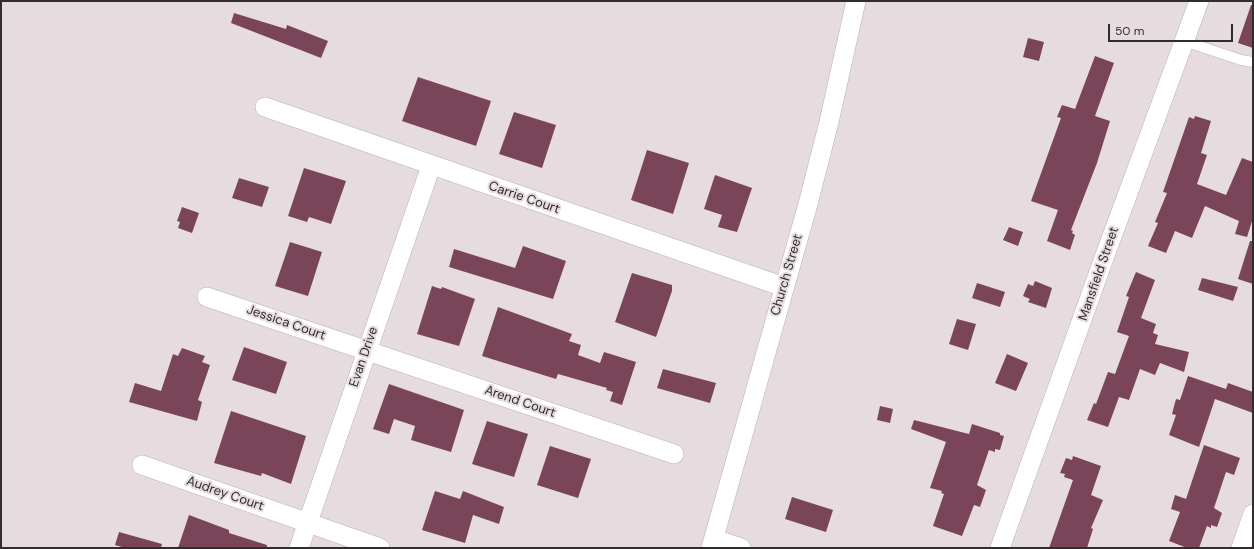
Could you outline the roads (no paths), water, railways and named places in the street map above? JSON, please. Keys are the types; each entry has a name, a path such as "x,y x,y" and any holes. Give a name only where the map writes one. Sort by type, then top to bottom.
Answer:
{"street":[{"name":"Church Street","path":"713,544 829,122 856,1"},
{"name":"Mansfield Street","path":"1000,548 1104,258 1199,1"},
{"name":"Carrie Court","path":"265,107 431,166 784,286"},
{"name":"Evan Drive","path":"299,548 366,350 431,166"},
{"name":"Jessica Court","path":"207,296 366,350"},
{"name":"Arend Court","path":"366,350 674,454"},
{"name":"Audrey Court","path":"142,465 380,548"},
{"path":"1241,548 1253,514"},
{"path":"713,544 740,548"}],"lane":[{"path":"1184,41 1241,60 1253,62"}]}
